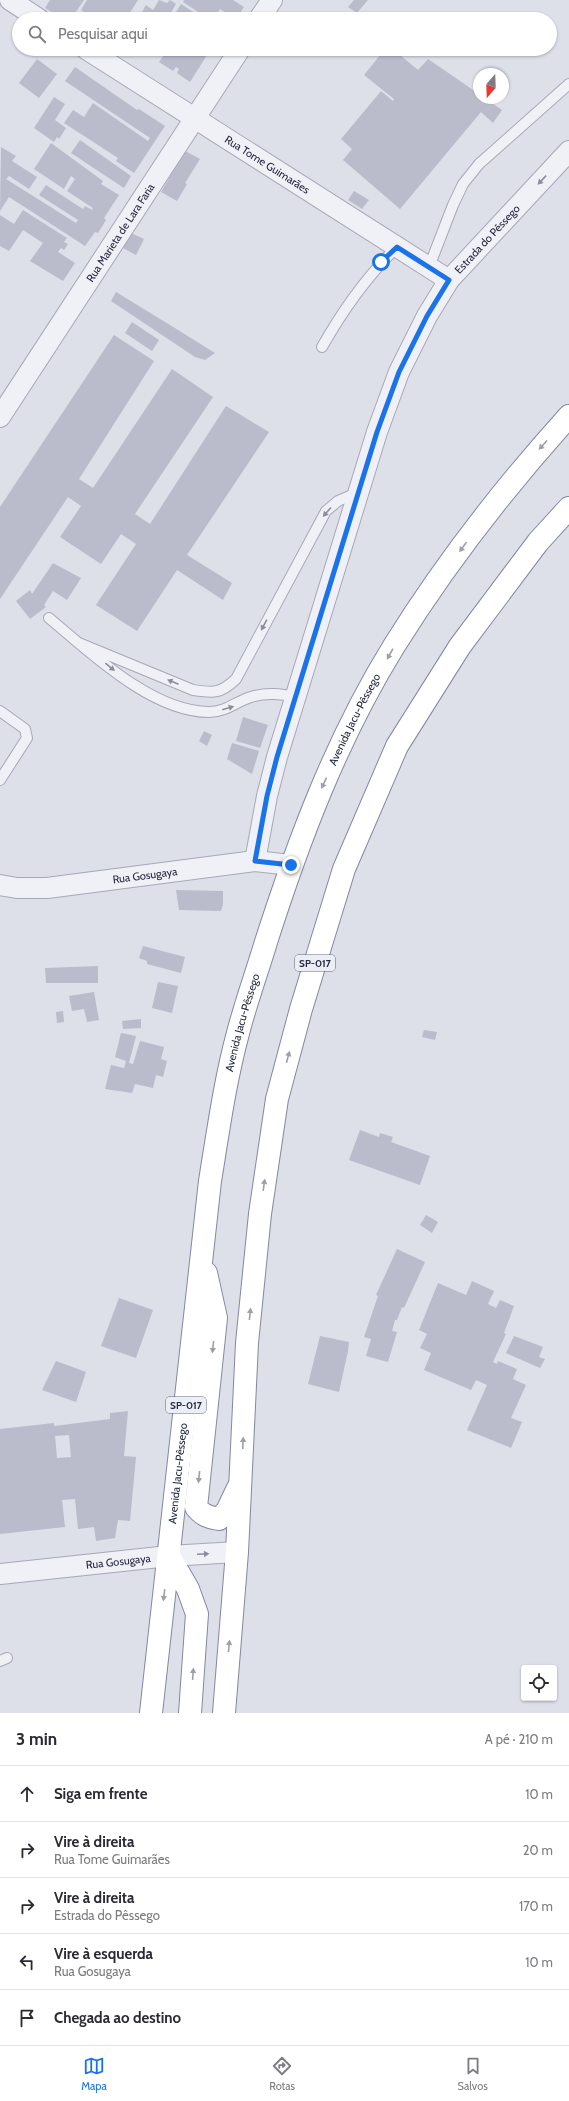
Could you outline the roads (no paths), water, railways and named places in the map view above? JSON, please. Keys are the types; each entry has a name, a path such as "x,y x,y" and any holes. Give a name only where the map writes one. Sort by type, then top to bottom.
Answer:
{"highway":[{"name":"Avenida Jacu-Pêssego","path":"151,1713 210,1181 224,1099 238,1033 291,865 315,801 356,715 394,646 485,516 522,469 569,416"},
{"name":"SP-017","path":"224,1713 237,1552 247,1342 260,1214 277,1100 301,1008 344,869 397,746 460,646 538,542 569,508"},
{"path":"202,1254 216,1318 196,1507 201,1514 209,1518 219,1519 227,1511 241,1482"},
{"path":"169,1556 188,1589 197,1614 190,1713"}],"street":[{"path":"10,0 29,12"},
{"path":"264,12 272,0"},
{"name":"Rua Tome Guimarães","path":"97,56 449,280"},
{"name":"Rua Marieta de Lara Faria","path":"0,417 235,56"},
{"name":"Estrada do Pêssego","path":"255,861 267,796 296,697 360,492 377,432 399,372 427,316 449,280 569,152"},
{"name":"Rua Gosugaya","path":"0,885 17,888 47,888 255,861 291,865"},
{"name":"Rua Gosugaya","path":"0,1574 169,1556 237,1552"}],"lane":[{"path":"429,267 453,205 463,184 479,164 569,84"},
{"path":"322,347 342,312 365,279 397,247"},
{"path":"80,643 193,690 210,693 224,690 236,679 326,511 338,501 360,492"},
{"path":"49,618 119,674 148,694 180,708 209,712 232,707 250,697 273,692 296,697"},
{"path":"0,711 25,729 26,738 0,780"}]}
